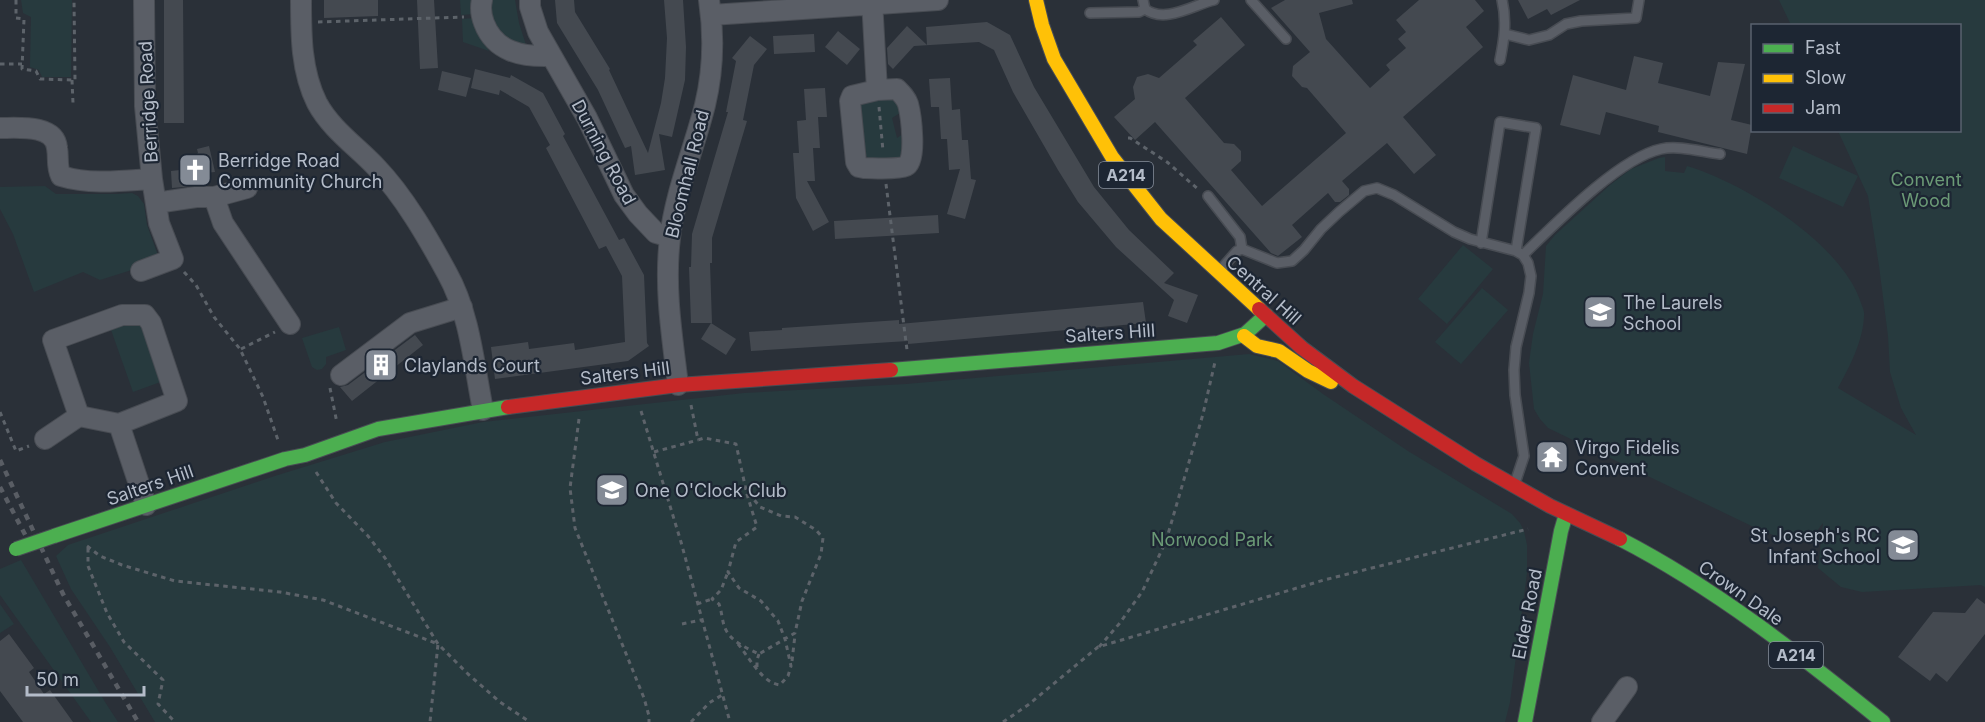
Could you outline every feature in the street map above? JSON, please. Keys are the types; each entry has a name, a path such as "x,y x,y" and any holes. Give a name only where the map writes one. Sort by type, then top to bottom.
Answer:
{"street":[{"name":"Berridge Road","path":"144,0 145,106 152,179 159,223 173,259"},
{"path":"301,0 303,63 319,105 331,124 377,168 407,208 449,276 462,307 483,410"},
{"name":"Durning Road","path":"530,0 538,32 587,118 624,195 656,233 670,237"},
{"path":"710,8 938,0"},
{"name":"Central Hill","path":"1036,0 1054,59 1107,147 1161,219 1310,354 1353,386 1428,434 1566,514"},
{"path":"872,2 877,90"},
{"path":"482,8 492,39 503,48 514,53 550,56"},
{"name":"Bloomhall Road","path":"683,384 667,296 670,237 679,193 708,89 711,51 710,8"},
{"path":"897,89 908,104 913,154 911,162 905,167 864,168 859,167 856,162 850,101 852,96 859,93 877,90 897,89"},
{"path":"0,128 31,129 47,133 54,139 57,146 57,167 61,176 75,180 118,182 152,179"},
{"path":"156,203 196,197 214,197 247,188"},
{"path":"214,197 223,222 290,324"},
{"path":"141,271 173,259"},
{"path":"334,378 410,323 462,307"},
{"path":"45,439 79,416 119,424 177,401 151,323 145,315 122,315 53,340 79,416"},
{"name":"Salters Hill","path":"0,555 378,429 483,410 639,388 909,369 1218,343 1244,336 1252,331 1266,315"},
{"path":"1244,336 1257,346 1279,351 1308,371 1330,382 1353,386"},
{"path":"119,424 146,505"},
{"name":"Elder Road","path":"1525,722 1566,514"},
{"name":"Crown Dale","path":"1566,514 1653,556 1708,590 1832,681 1883,722"},
{"path":"1602,722 1627,687"}],"lane":[{"path":"1090,12 1139,12 1144,5 1158,15 1214,0"},
{"path":"1500,60 1505,34 1502,0"},
{"path":"1505,34 1529,40 1549,35 1566,24 1636,18 1639,0"},
{"path":"1255,1 1286,39"},
{"path":"1481,243 1500,122 1536,128 1520,253"},
{"path":"1520,253 1622,166 1644,155 1662,149 1720,154"},
{"path":"1218,272 1237,251 1242,249 1277,263 1292,261 1339,212 1364,191 1377,188 1394,195 1454,232 1481,243 1520,253 1528,263 1531,276 1516,347 1514,370 1524,456 1514,485"},
{"path":"1208,196 1240,237 1242,249"}],"path":[{"path":"16,0 16,18 24,19 22,69 36,71 40,79 72,80"},
{"path":"73,103 74,0"},
{"path":"301,23 482,8"},
{"path":"0,64 22,64"},
{"path":"877,90 889,215 909,369"},
{"path":"1107,147 1122,139 1130,138 1167,162 1208,196"},
{"path":"173,259 196,285 214,317 240,349 262,397 285,459"},
{"path":"240,349 290,324"},
{"path":"1003,722 1028,705 1098,647 1119,624 1142,592 1166,541 1203,414 1218,343"},
{"path":"334,378 341,442"},
{"path":"683,384 698,440"},
{"path":"639,388 639,404 681,542 730,722"},
{"path":"580,411 570,488 575,528 644,698 649,722"},
{"path":"0,412 16,451 45,439"},
{"path":"654,452 704,438 736,444 757,527 736,542 721,590 712,599 697,604"},
{"path":"305,455 336,503 368,536 385,558 438,644 500,702 530,722"},
{"path":"712,599 719,604 726,630 757,669 768,680 780,685 788,676 791,666 802,601 821,554 823,538 816,530 795,518 781,516 760,507 746,490"},
{"path":"78,529 88,548 88,566 107,613 124,642 163,680 158,704 175,722"},
{"path":"1098,647 1324,580 1528,530"},
{"path":"88,548 122,565 175,581 280,592 323,600 438,644"},
{"path":"728,572 739,588 768,608 778,621 791,666"},
{"path":"682,624 701,620"},
{"path":"757,669 759,654 795,633"},
{"path":"737,642 759,654"},
{"path":"430,722 438,644"},
{"path":"692,722 709,703 722,695"}],"green space":[{"path":"21,0 72,0 71,77 42,77 39,70 30,67 31,17 23,13"},
{"path":"460,0 473,0 473,14 461,15"},
{"path":"491,0 515,0 526,45 510,45 489,18"},
{"name":"Convent Wood","path":"1779,0 1985,0 1985,587 1981,585 1862,592 1841,587 1818,568 1823,523 1814,535 1802,541 1788,540 1762,531 1548,428 1534,409 1529,363 1533,334 1543,294 1546,246 1610,185 1631,169 1665,157 1665,171 1684,173 1687,166 1736,186 1762,201 1813,238 1834,259 1850,281 1864,311 1858,344 1838,388 1916,435 1901,408 1890,372 1888,336 1868,196 1838,132 1961,132 1961,24 1791,24"},
{"path":"473,18 475,28 489,51 463,42 462,19"},
{"path":"886,96 896,101 903,111 892,118 897,138 906,132 908,157 879,161 871,159 861,147 858,130 858,104"},
{"path":"1793,146 1858,176 1843,207 1779,178"},
{"path":"45,186 56,194 132,193 138,196 144,204 147,225 160,261 100,280 83,272 34,292 13,234 0,209 0,187"},
{"path":"1463,245 1493,269 1447,324 1418,299"},
{"path":"1482,288 1508,310 1461,364 1435,342"},
{"path":"133,322 142,327 166,380 133,392 110,327"},
{"path":"339,327 346,350 326,357 326,364 322,369 317,370 312,367 302,338"},
{"name":"Norwood Park","path":"1249,354 1278,361 1408,451 1512,514 1520,523 1527,545 1527,573 1510,702 1505,722 155,722 110,647 71,589 56,556 68,545 278,475 385,442 483,422 744,393 906,384"},
{"path":"21,560 118,722 91,722 0,595 0,569"},
{"path":"0,604 14,624 0,633"}],"building":[{"path":"164,0 183,0 184,123 164,123"},
{"path":"324,0 378,0 378,16 324,18"},
{"path":"417,0 434,0 438,68 420,69"},
{"path":"555,0 574,0 575,12 610,69 648,153 665,78 667,38 664,0 683,0 686,47 685,80 672,137 659,134 665,170 635,175 631,146 625,148 598,90 557,23"},
{"path":"1285,0 1352,0 1353,4 1319,13 1326,39 1370,88 1390,70 1386,65 1406,48 1398,39 1406,32 1396,20 1419,0 1475,0 1484,11 1466,27 1483,47 1403,117 1436,155 1414,174 1387,143 1342,181 1349,189 1349,195 1340,202 1335,202 1328,193 1292,225 1302,237 1278,256 1271,253 1155,122 1135,140 1114,117 1135,99 1133,87 1137,77 1148,74 1159,78 1197,45 1193,41 1221,17 1245,45 1185,98 1224,143 1234,144 1241,151 1241,161 1231,170 1262,206 1346,133 1307,88 1302,87 1292,76 1293,66 1310,52 1271,8"},
{"path":"1518,0 1580,0 1551,15 1547,9 1528,19"},
{"path":"987,22 1010,35 1034,87 1094,187 1129,230 1174,273 1164,283 1198,295 1187,323 1168,316 1174,300 1116,247 1078,202 1013,92 994,50 979,42 914,46 893,69 888,64 887,48 907,26 927,45 926,27"},
{"path":"838,31 860,49 847,65 825,47"},
{"path":"814,34 815,52 774,54 773,36"},
{"path":"750,36 767,49 754,65 743,120 747,121 712,238 712,263 710,263 712,323 691,323 689,267 691,267 692,234 728,112 726,112 736,61 732,58"},
{"path":"1634,56 1663,63 1658,83 1710,96 1718,62 1745,64 1731,120 1751,125 1747,154 1658,132 1659,126 1606,112 1600,135 1560,125 1573,75 1626,90"},
{"path":"475,69 510,78 511,75 543,93 565,134 563,136 619,240 624,238 644,275 649,346 628,361 495,379 491,347 528,342 529,349 574,343 575,350 625,342 622,276 606,246 599,249 546,148 550,145 529,107 500,90 499,95 471,88"},
{"path":"442,71 471,78 466,97 438,90"},
{"path":"950,78 952,110 960,109 962,140 968,140 971,179 976,180 965,219 947,214 960,169 949,170 947,139 941,139 939,107 931,107 929,79"},
{"path":"825,88 827,117 818,117 820,148 813,148 815,181 807,181 829,222 813,231 796,198 793,153 799,153 797,121 806,120 804,89"},
{"name":"Berridge Road Community Church","path":"209,146 215,172 204,173 206,185 172,188 171,171 180,170 198,153 197,149"},
{"path":"938,215 939,233 835,239 834,221"},
{"path":"1143,302 1146,323 908,344 908,341 751,351 749,332 899,320 899,324"},
{"path":"711,323 736,339 726,355 701,339"},
{"name":"Claylands Court","path":"415,335 423,345 352,401 340,387 348,385"},
{"path":"1977,598 1985,604 1985,634 1947,682 1936,673 1930,681 1898,657 1933,612 1965,613"},
{"path":"9,634 34,668 29,672 44,694 50,690 73,722 23,722 0,691 0,641"}],"railway":[{"path":"0,460 63,594 138,722"},
{"path":"0,487 30,544"}],"traffic: fast":[{"path":"891,370 1218,343 1245,334 1266,315"},
{"path":"54,536 378,429 508,407"},
{"path":"1525,722 1566,514"},
{"path":"16,549 54,536"},
{"path":"1620,539 1690,579 1723,601 1820,672 1883,722"}],"traffic: slow":[{"path":"1036,0 1054,59 1112,157 1161,219 1259,309"},
{"path":"1244,336 1257,346 1279,351 1308,371 1331,382"}],"traffic: jam":[{"path":"1259,309 1302,348 1353,386 1476,464 1550,506 1620,539"},
{"path":"508,407 678,385 891,370"}],"place":[{"name":"Berridge Road Community Church","path":"195,170"},
{"name":"The Laurels School","path":"1600,312"},
{"name":"Claylands Court","path":"381,365"},
{"name":"Virgo Fidelis Convent","path":"1552,457"},
{"name":"One O'Clock Club","path":"612,490"},
{"name":"St Joseph's RC Infant School","path":"1903,545"}]}
